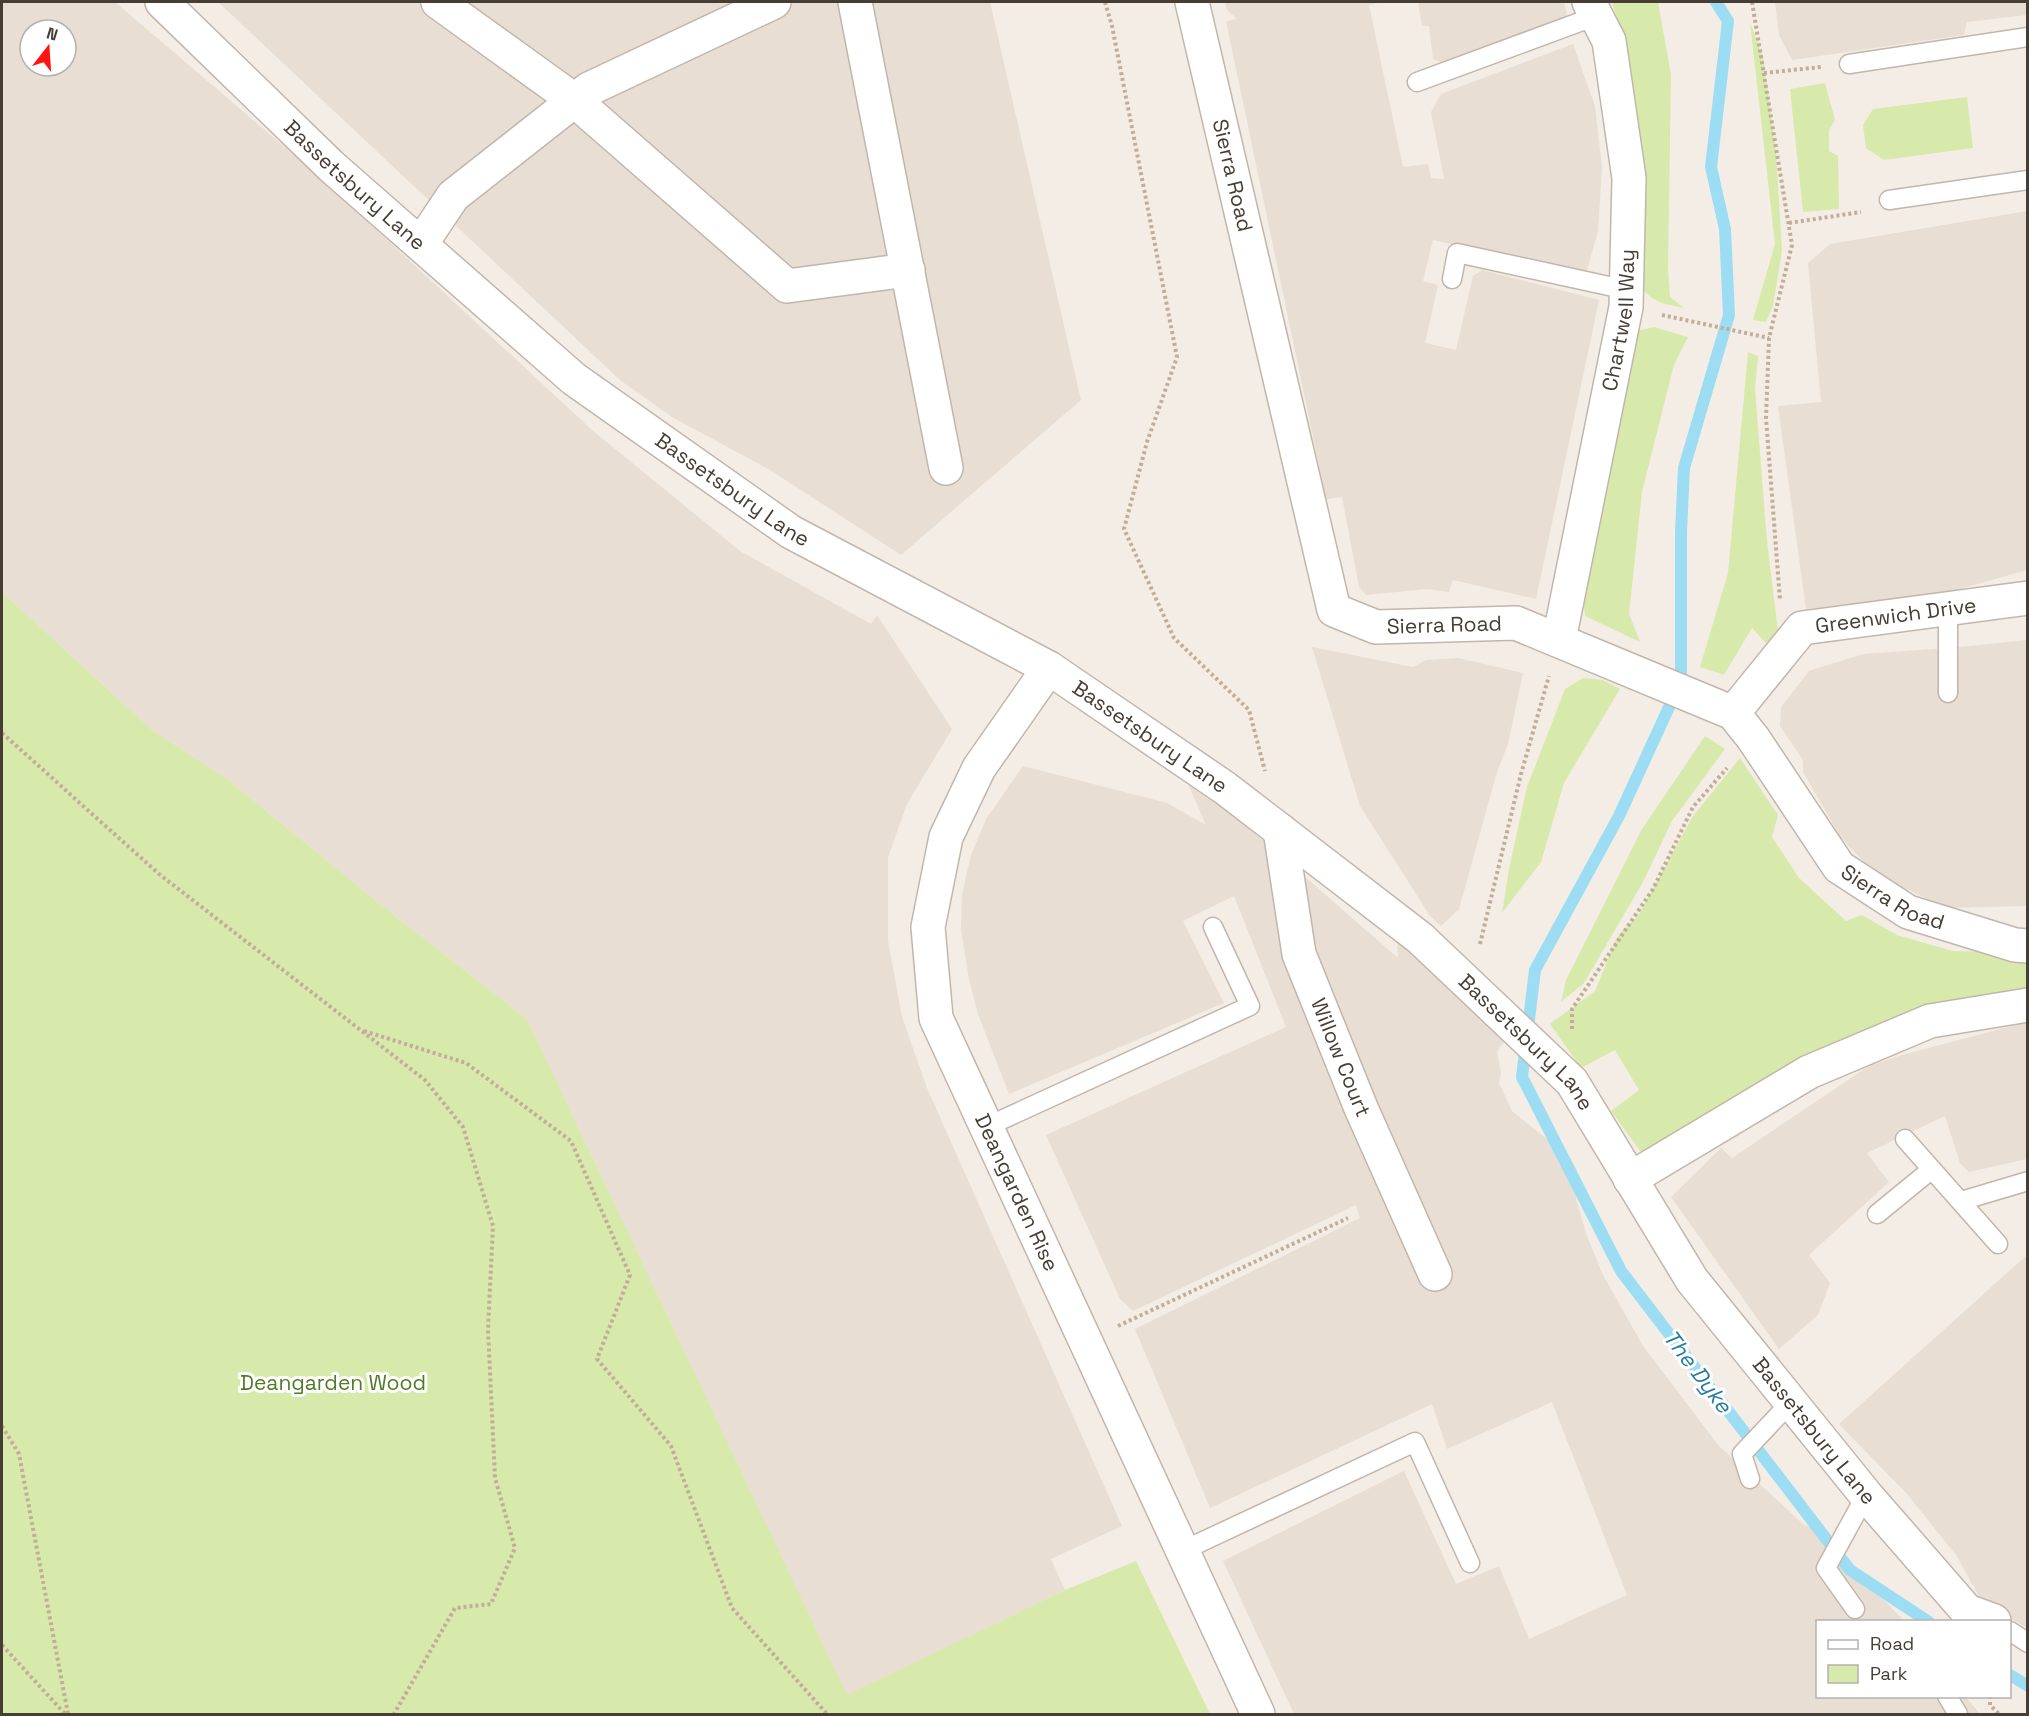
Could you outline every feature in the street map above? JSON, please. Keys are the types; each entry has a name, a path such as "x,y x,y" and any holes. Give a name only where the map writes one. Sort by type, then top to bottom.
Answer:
{"street":[{"name":"Bassetsbury Lane","path":"162,2 331,166 574,379 791,532 1049,668 1225,788 1420,938 1566,1077 1692,1280 1790,1403 1860,1507 1974,1619"},
{"path":"438,2 574,100 787,286 908,270"},
{"path":"421,244 453,196 589,89 774,2"},
{"path":"855,2 946,468"},
{"name":"Sierra Road","path":"1192,2 1334,609 1376,627 1516,623 1720,707 1753,738 1839,867 1908,912 2015,945 2028,946"},
{"name":"Chartwell Way","path":"1559,640 1626,307 1627,290 1629,178 1609,41 1592,9"},
{"name":"Greenwich Drive","path":"1720,707 1784,649 1802,628 2028,598"},
{"name":"Deangarden Rise","path":"1049,668 979,768 946,837 928,927 936,1018 1258,1714"},
{"name":"Willow Court","path":"1280,830 1299,954 1361,1108 1435,1274"},
{"path":"1630,1179 1809,1072 1930,1021 2028,1005"}],"lane":[{"path":"1416,82 1592,9"},
{"path":"1849,64 2028,37"},
{"path":"1889,200 2028,180"},
{"path":"1452,279 1457,253 1627,290"},
{"path":"1948,608 1948,693"},
{"path":"986,1127 1250,1006 1213,927"},
{"path":"1905,1139 1998,1244"},
{"path":"1876,1214 1932,1169"},
{"path":"1961,1201 2028,1181"},
{"path":"1750,1479 1742,1454 1790,1403"},
{"path":"1182,1551 1415,1442 1470,1563"},
{"path":"1855,1609 1826,1568 1860,1507"},
{"path":"2011,1632 2028,1643"},
{"path":"1948,1698 1958,1714"}],"path":[{"path":"1106,2 1177,357 1147,442 1124,529 1174,638 1250,710 1266,776"},
{"path":"1752,2 1792,245 1769,338 1766,418 1784,649"},
{"path":"1764,73 1849,64"},
{"path":"1789,223 1874,210 1889,200"},
{"path":"1698,323 1769,338"},
{"path":"1469,985 1521,774 1559,640"},
{"path":"2,732 159,874 425,1080 463,1127 493,1226 488,1329 495,1478 515,1548 490,1604 456,1608 394,1714"},
{"path":"1566,1077 1572,1009 1653,889 1693,807 1753,738"},
{"path":"361,1030 466,1063 571,1141 630,1275 597,1359 670,1446 732,1608 827,1714"},
{"path":"1115,1328 1348,1218"},
{"path":"2,1426 19,1454 67,1714"},
{"path":"2,1645 67,1714"},
{"path":"1990,1698 1990,1706 2000,1714"}],"shaded area":[{"path":"2,2 115,2 314,172 592,430 740,551 871,624 877,615 952,729 907,804 888,857 888,941 902,1017 927,1088 1122,1526 1051,1559 1065,1590 847,1696 527,1019 385,908 227,779 152,730 2,592"},
{"path":"218,2 990,2 1081,400 901,555 770,470 672,417 620,380"},
{"path":"1225,2 1383,2 1369,5 1403,167 1428,164 1431,178 1444,179 1431,112 1441,94 1573,44 1595,106 1602,167 1598,231 1586,274 1433,240 1423,281 1438,285 1425,343 1456,350 1473,276 1482,270 1599,300 1536,599 1453,580 1449,592 1427,589 1366,595 1359,587 1342,497 1326,499 1226,21 1237,19 1227,10"},
{"path":"1418,2 1564,2 1569,22 1449,66 1433,59 1429,26 1422,26"},
{"path":"1775,2 2027,2 2027,15 1967,22 1964,35 1792,60 1779,35"},
{"path":"2027,211 2027,570 1935,596 1806,609 1778,406 1821,402 1808,263 1830,244"},
{"path":"2027,640 2027,906 1947,908 1877,875 1841,838 1803,772 1803,760 1780,726 1781,707 1809,671 1863,654"},
{"path":"1312,647 1413,667 1426,660 1458,658 1523,673 1508,744 1497,772 1459,909 1441,926 1430,916 1360,806"},
{"path":"1023,766 1167,803 1206,825 1182,770 1398,958 1397,942 1507,1038 1497,1051 1501,1073 1499,1083 1512,1111 1568,1156 1577,1170 1576,1199 1587,1236 1603,1275 1643,1346 1719,1446 1804,1525 1818,1530 1903,1620 1816,1620 1816,1698 1967,1698 1980,1714 1294,1714 1223,1561 1404,1471 1456,1584 1499,1566 1529,1639 1627,1595 1552,1402 1447,1449 1432,1404 1210,1508 1135,1329 1360,1218 1356,1205 1133,1311 1120,1299 1046,1135 1286,1027 1234,896 1183,921 1224,1003 1009,1094 978,1014 969,979 961,929 962,895 971,855 986,819"},
{"path":"2027,1022 2027,1159 1969,1172 1960,1163 1945,1116 1867,1153 1889,1182 1809,1255 1830,1283 1818,1315 1779,1349 1671,1197 1721,1148 1732,1158 1869,1066"},
{"path":"2027,1255 2027,1628 1982,1602 1956,1555 1907,1494 1839,1424"}],"green space":[{"path":"1612,2 1658,2 1671,75 1668,268 1670,297 1684,308 1658,301 1648,295 1639,284 1626,46"},
{"path":"1750,22 1763,57 1776,152 1782,251 1773,306 1766,322 1753,320 1775,244"},
{"path":"1825,83 1835,120 1829,130 1829,151 1838,156 1839,209 1803,212 1790,89"},
{"path":"1967,97 1973,148 1884,160 1866,148 1863,125 1873,109"},
{"path":"1654,327 1688,337 1674,365 1642,492 1629,614 1640,642 1585,616 1583,597 1637,331"},
{"path":"1748,352 1758,356 1755,389 1767,541 1778,631 1766,643 1752,628 1724,675 1700,667 1728,573"},
{"name":"Deangarden Wood","path":"2,592 152,730 227,779 385,908 527,1019 847,1695 1065,1590 1136,1561 1210,1714 2,1714"},
{"path":"1583,678 1603,680 1620,689 1564,783 1541,862 1502,913 1527,787 1565,689"},
{"path":"1705,736 1725,749 1672,821 1643,882 1584,983 1561,1002 1566,980 1642,829"},
{"path":"1740,758 1778,815 1772,837 1799,878 1846,921 1862,915 1897,935 1953,951 2027,953 2027,995 1872,1035 1652,1167 1611,1111 1639,1090 1615,1050 1581,1068 1550,1024 1595,991 1617,937 1638,916 1693,816"}],"waterway":[{"path":"1716,2 1728,21 1711,167 1725,229 1729,315 1684,468 1681,532 1681,681 1619,816 1535,970 1522,1077 1621,1271 1850,1570 1926,1620"},
{"name":"The Dyke","path":"2011,1676 2028,1686"}]}
